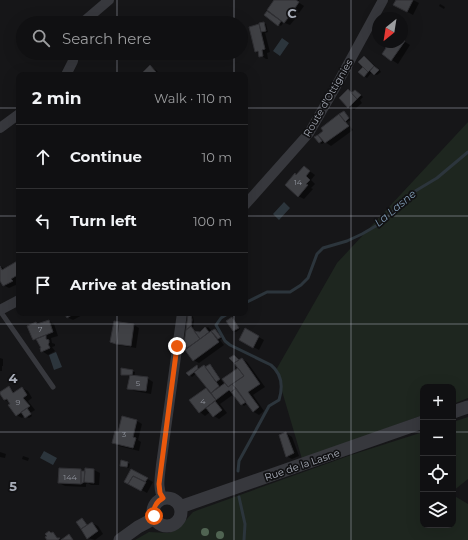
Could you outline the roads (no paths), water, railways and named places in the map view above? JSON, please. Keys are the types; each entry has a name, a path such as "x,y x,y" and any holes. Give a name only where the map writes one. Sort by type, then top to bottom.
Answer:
{"street":[{"path":"91,16 110,0"},
{"name":"Route d'Ottignies","path":"248,202 309,133 383,0"},
{"path":"68,72 73,60"},
{"path":"0,128 16,116"},
{"path":"0,310 16,302"},
{"path":"163,498 160,493 159,484 182,316"},
{"path":"456,411 468,407"},
{"name":"Rue de la Lasne","path":"180,507 420,423"},
{"path":"163,498 171,498 175,500 180,507 181,516 174,524 168,526 163,525 155,518 155,506 159,500 163,498"},
{"path":"120,540 138,527 155,518"}],"lane":[{"path":"0,310 53,387"}],"waterway":[{"name":"La Lasne","path":"248,302 267,292 290,292 301,285 308,278 317,254 323,248 347,241 381,223 412,193 437,178 468,152"},
{"name":"La Lasne","path":"224,316 216,325 225,341 230,345 271,365 277,372 281,381 279,400 269,406 239,461 238,471"},
{"name":"La Lasne","path":"239,497 245,524 244,540"}]}
